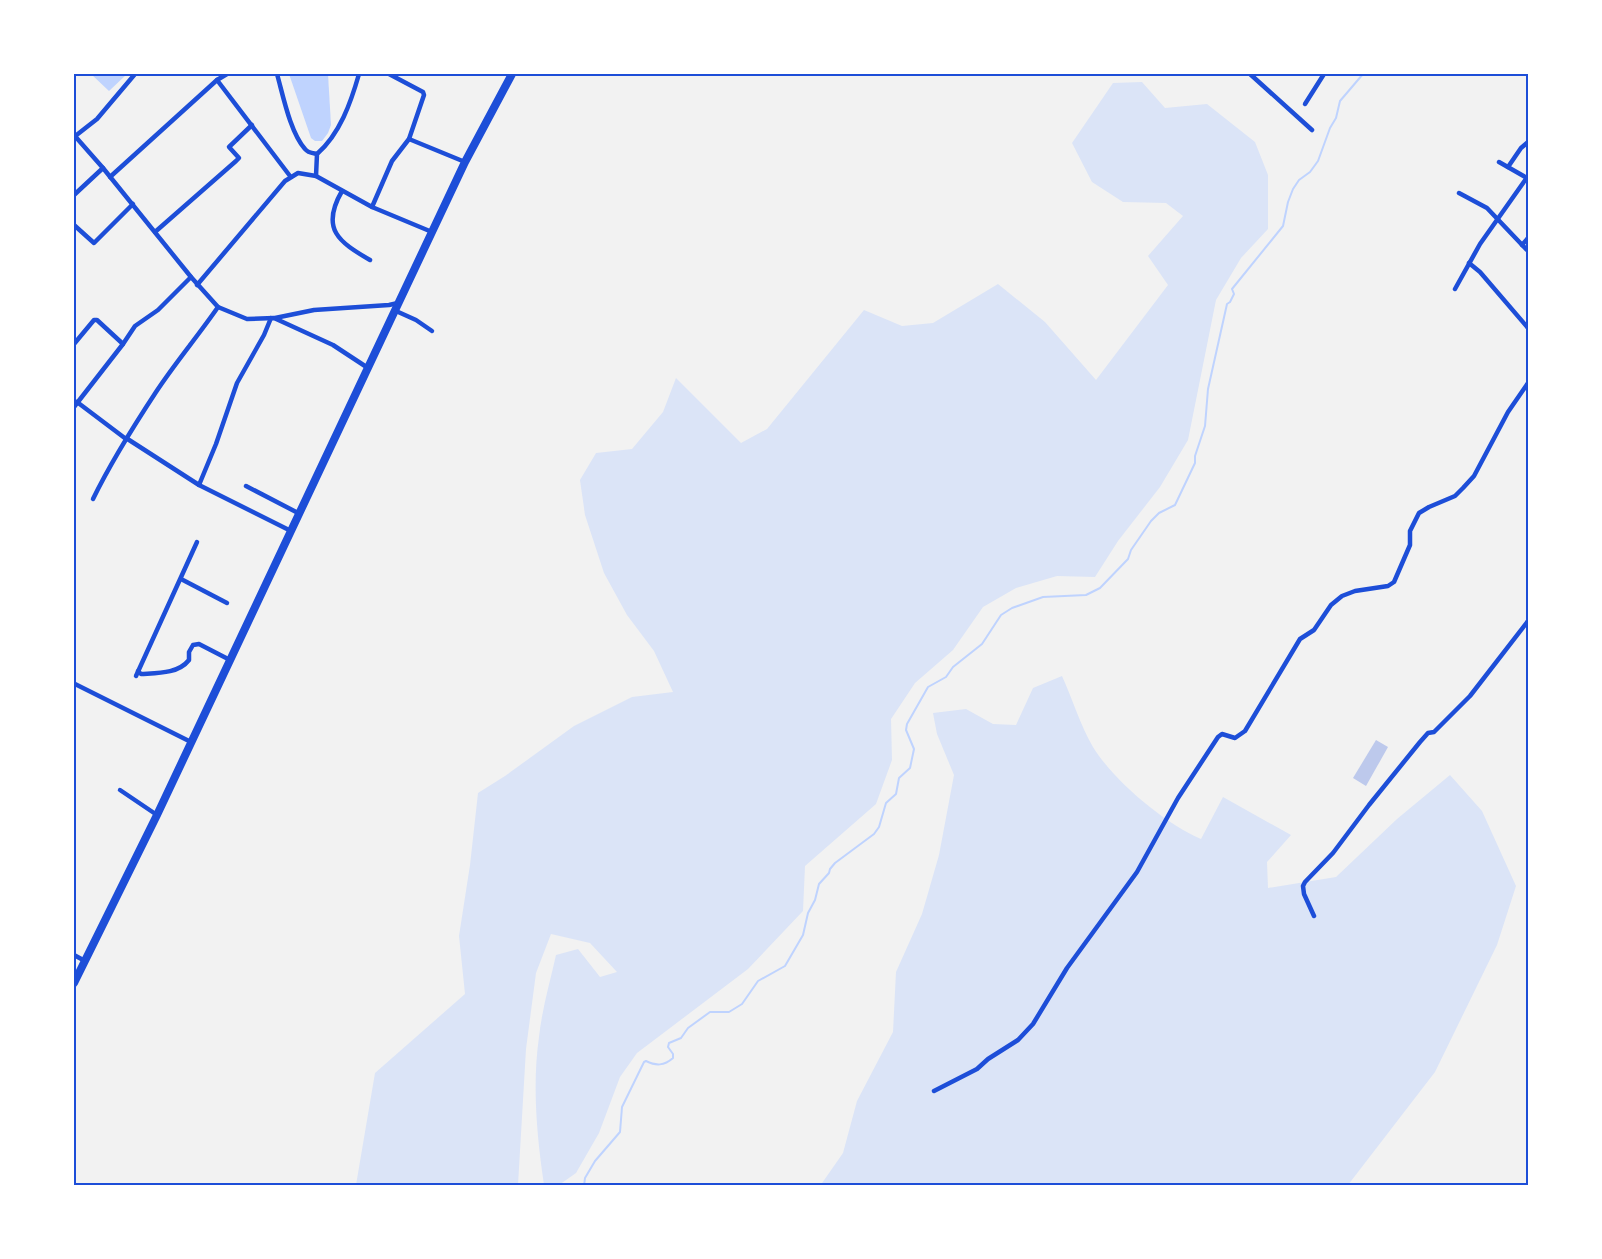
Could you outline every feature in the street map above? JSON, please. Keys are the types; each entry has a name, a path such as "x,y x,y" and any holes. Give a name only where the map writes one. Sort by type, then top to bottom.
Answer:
{"highway":[{"path":"74,983 157,815 465,162 512,74"}],"street":[{"path":"135,74 97,119 74,136 133,204 191,278 218,307 247,319 400,302"},
{"path":"110,177 217,80 227,74"},
{"path":"277,74 295,130 303,147 310,153 317,154"},
{"path":"316,176 317,154 329,143 339,127 355,91 359,74"},
{"path":"372,207 392,161 409,139 425,93 389,74"},
{"path":"1250,74 1312,129"},
{"path":"1305,104 1324,74"},
{"path":"217,80 290,176"},
{"path":"155,232 239,158 229,147 252,125"},
{"path":"409,139 465,162"},
{"path":"1508,167 1528,142"},
{"path":"1455,289 1480,244 1528,177 1499,162"},
{"path":"74,195 103,168"},
{"path":"197,285 272,195 290,176 298,173 316,176 372,207 432,232"},
{"path":"342,191 333,217 332,225 335,234 348,247 370,260"},
{"path":"1459,193 1487,208 1528,251"},
{"path":"74,225 94,243 133,204"},
{"path":"1522,245 1528,238"},
{"path":"1469,263 1528,328"},
{"path":"191,278 158,310 135,326 75,404 199,485 291,532"},
{"path":"93,499 126,438 156,391 218,307"},
{"path":"396,310 432,331"},
{"path":"272,318 333,345 368,368"},
{"path":"199,485 237,383 272,318"},
{"path":"74,344 94,320 97,320 123,344"},
{"path":"934,1091 977,1069 988,1059 1018,1040 1033,1024 1067,968 1137,872 1178,798 1218,737 1222,734 1235,738 1245,731 1300,639 1314,630 1331,605 1349,593 1388,586 1394,582 1410,545 1410,531 1419,513 1455,496 1464,488 1474,476 1508,412 1528,383"},
{"path":"246,486 300,513"},
{"path":"197,542 137,673 164,672 180,668 189,660 189,651 193,645 199,644 230,660"},
{"path":"181,579 227,603"},
{"path":"1314,916 1304,894 1305,882 1333,853 1420,742 1428,733 1434,732 1470,696 1528,621"},
{"path":"75,684 134,711 191,742"},
{"path":"120,790 157,815"},
{"path":"74,955 85,961"}],"shaded area":[{"path":"1142,82 1165,108 1207,104 1255,142 1268,175 1268,229 1241,258 1216,300 1188,440 1160,487 1118,541 1095,577 1057,576 1016,588 983,607 953,650 915,683 891,719 892,760 876,804 805,866 803,911 748,969 637,1053 620,1077 599,1133 576,1173 559,1185 544,1185 537,1130 536,1093 537,1055 544,1006 556,955 578,949 600,977 617,972 590,943 551,934 536,973 526,1049 518,1185 356,1185 375,1073 465,994 459,936 478,793 574,726 632,697 673,692 654,651 627,615 604,573 585,515 580,480 596,453 632,449 663,412 676,378 741,443 767,429 864,310 902,326 933,323 998,284 1045,322 1096,380 1168,285 1148,256 1183,216 1166,203 1123,202 1092,182 1072,143 1113,83"},
{"path":"1062,676 1084,731 1102,760 1141,800 1171,823 1201,839 1223,797 1291,835 1267,862 1268,888 1336,877 1397,819 1450,775 1482,811 1516,886 1497,945 1435,1072 1348,1185 820,1186 843,1153 857,1101 893,1032 896,972 922,914 939,855 954,775 937,734 933,713 966,709 993,724 1016,725 1033,688"}],"water":[{"path":"91,74 127,74 109,91"},
{"path":"289,74 328,74 331,125 322,141 315,141 311,138"}],"building":[{"path":"1376,740 1388,747 1366,786 1353,778"}],"waterway":[{"path":"584,1186 585,1178 595,1161 620,1132 622,1107 644,1062 660,1064 670,1061 673,1054 668,1047 669,1043 681,1038 688,1028 710,1012 729,1012 742,1004 758,981 785,966 803,935 808,913 815,900 819,884 835,863 874,834 879,827 886,803 896,794 899,778 910,768 914,749 906,730 907,724 928,687 946,677 953,667 982,644 1001,615 1012,608 1043,597 1086,595 1100,588 1128,559 1131,550 1151,521 1159,513 1175,505 1195,463 1195,456 1205,426 1208,389 1227,304 1234,294 1232,289 1283,226 1293,189 1318,161 1336,118 1340,101 1363,74"}]}
